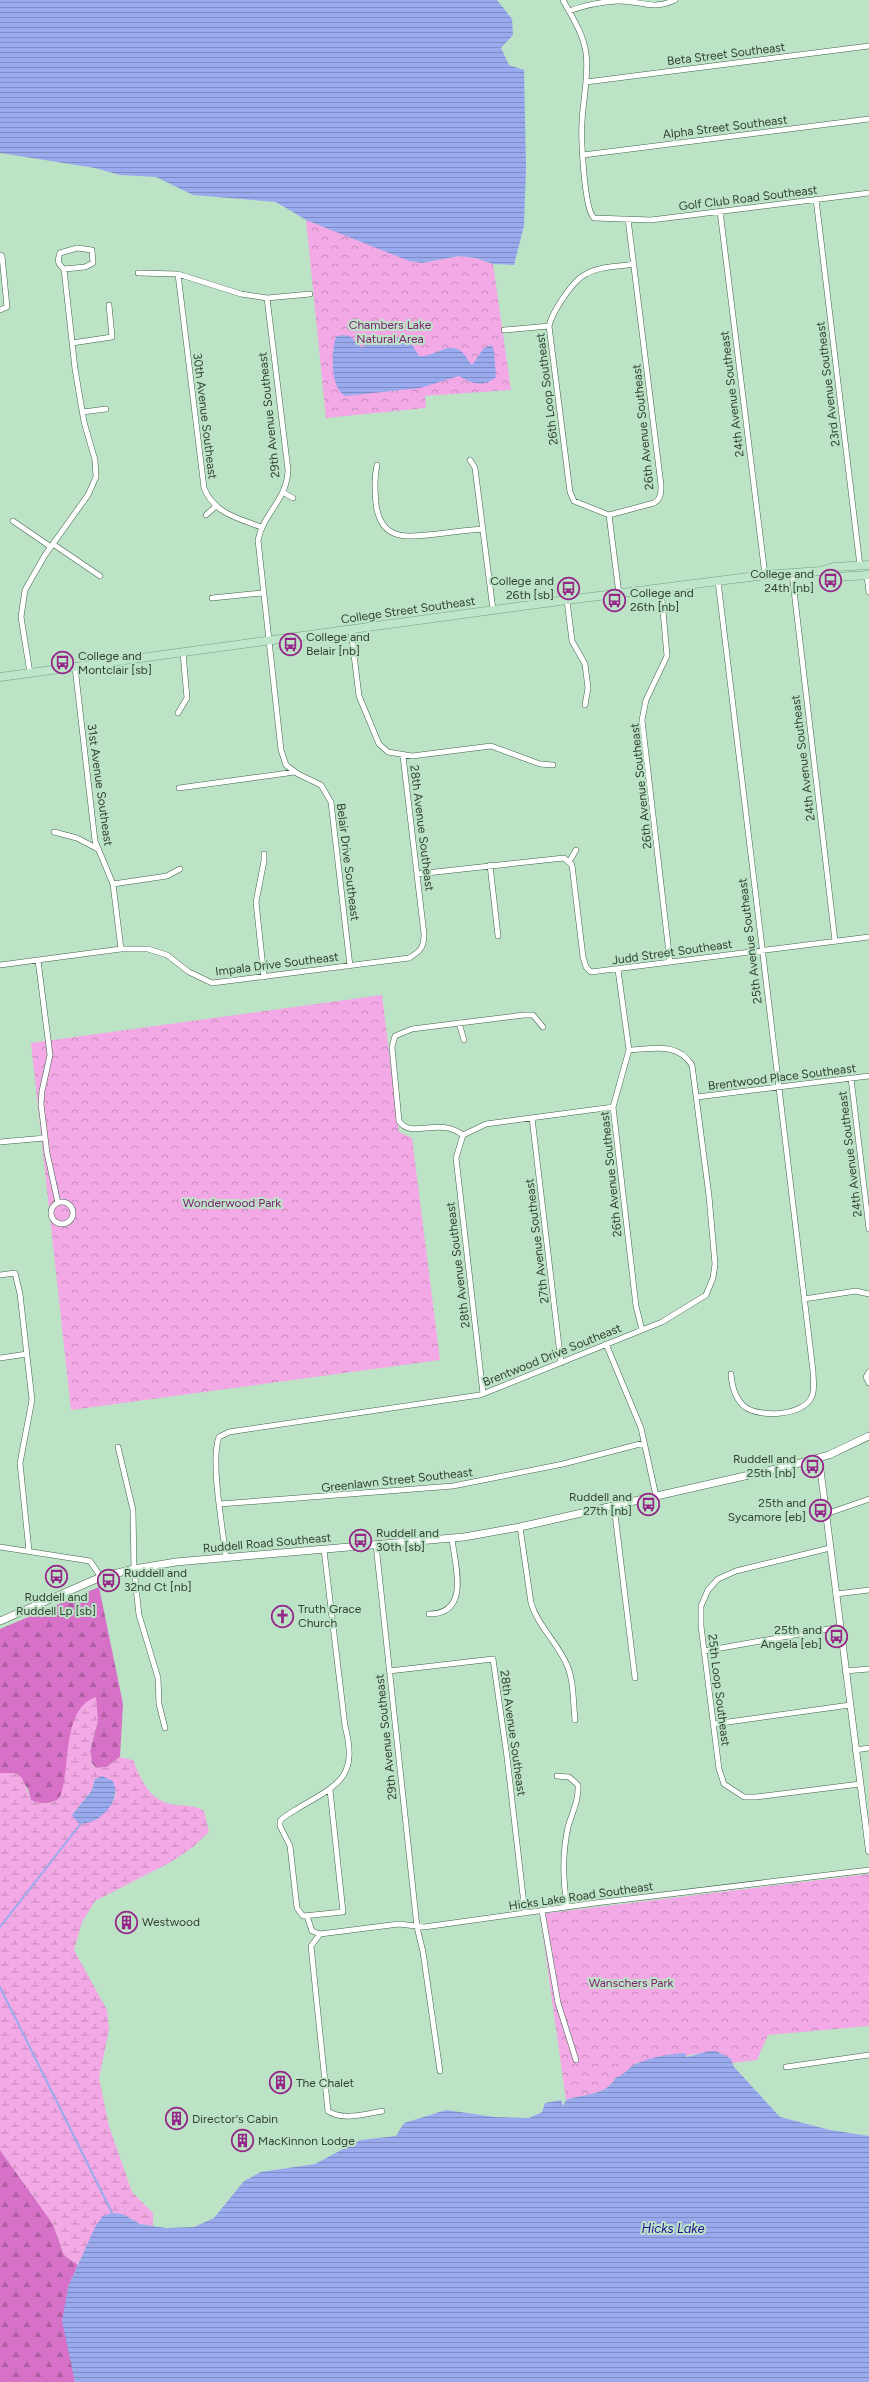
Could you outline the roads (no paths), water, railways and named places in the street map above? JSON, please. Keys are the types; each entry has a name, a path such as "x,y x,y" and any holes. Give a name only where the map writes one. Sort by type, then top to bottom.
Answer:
{"main road":[{"name":"College Street Southeast","path":"0,677 268,642 567,600 765,575 820,571 834,567 869,565"},
{"name":"College Street Southeast","path":"820,571 836,577 868,576"},
{"name":"Ruddell Road Southeast","path":"0,1621 101,1577 134,1569 176,1562 452,1539 520,1527 820,1458 869,1436"}],"street":[{"name":"Golf Club Road Southeast","path":"563,0 582,37 586,51 586,82 582,122 583,155 590,214 594,218 651,220 869,193"},
{"path":"568,11 588,4 628,2 649,6 661,6 675,0"},
{"name":"Beta Street Southeast","path":"586,82 869,46"},
{"name":"Alpha Street Southeast","path":"583,155 869,118"},
{"name":"23rd Avenue Southeast","path":"816,199 860,566"},
{"name":"24th Avenue Southeast","path":"720,211 765,575"},
{"name":"26th Avenue Southeast","path":"608,515 654,503 658,501 661,492 628,220"},
{"path":"30,673 21,617 22,603 31,577 88,495 96,477 94,456 83,412 72,343 64,269 59,264 58,258 60,253 77,248 92,250 94,259 89,265 64,269"},
{"path":"0,255 2,256 7,298 6,307 0,310"},
{"name":"26th Loop Southeast","path":"608,515 574,501 570,492 549,326 551,318 563,300 575,283 585,274 634,264"},
{"path":"138,273 178,274 241,294 267,298 310,294"},
{"name":"30th Avenue Southeast","path":"178,274 203,480 207,494 215,507"},
{"name":"29th Avenue Southeast","path":"267,298 288,478 284,493 261,527 258,552 268,642"},
{"path":"72,343 112,337 109,305"},
{"path":"504,330 549,326"},
{"path":"83,412 106,409"},
{"path":"470,460 475,468 493,610"},
{"path":"378,465 374,483 378,516 386,528 397,535 408,537 483,529"},
{"path":"284,493 293,498"},
{"path":"206,515 215,507 227,514 261,527"},
{"path":"608,515 619,594"},
{"path":"12,521 100,576"},
{"name":"24th Avenue Southeast","path":"792,573 835,941"},
{"path":"868,576 869,592"},
{"name":"25th Avenue Southeast","path":"718,581 804,1299 813,1395 808,1403 797,1409 763,1413 753,1412 744,1406 736,1397 731,1374"},
{"name":"26th Avenue Southeast","path":"661,588 667,656 646,700 642,720 670,962"},
{"path":"212,598 262,593"},
{"path":"567,600 572,641 585,664 588,688 585,705"},
{"name":"28th Avenue Southeast","path":"351,630 359,696 371,728 379,744 388,752 403,756 424,934 424,946 420,951"},
{"name":"Belair Drive Southeast","path":"268,642 281,750 286,765 295,772 321,785 331,802 350,966"},
{"path":"178,713 187,698 183,653"},
{"name":"31st Avenue Southeast","path":"75,668 92,816 98,849 113,884 121,949"},
{"path":"403,756 491,746 540,764 553,765"},
{"path":"179,788 295,772"},
{"path":"54,832 76,838 98,849"},
{"path":"417,874 490,864 553,858 564,858 569,862 576,850"},
{"path":"264,854 256,902 264,977"},
{"name":"Judd Street Southeast","path":"569,862 572,865 574,876 586,967 591,972 618,970 869,937"},
{"path":"490,864 498,936"},
{"path":"113,884 167,876 180,869"},
{"name":"Impala Drive Southeast","path":"0,965 121,949 159,950 188,972 212,983 410,958 420,951"},
{"path":"38,960 50,1046 50,1055 42,1092 45,1138 58,1202"},
{"name":"26th Avenue Southeast","path":"618,970 629,1050 612,1107 636,1306 642,1330"},
{"path":"543,1027 533,1015 412,1029 394,1036 392,1047 399,1121 405,1128 410,1130 450,1127 463,1135 486,1124 612,1107"},
{"path":"458,1023 464,1040"},
{"name":"Brentwood Drive Southeast","path":"226,1558 215,1448 219,1437 229,1432 483,1394 662,1322 706,1295 713,1278 715,1264 698,1097 692,1065 687,1056 678,1050 669,1047 629,1050"},
{"name":"Brentwood Place Southeast","path":"698,1097 869,1076"},
{"name":"24th Avenue Southeast","path":"851,1078 869,1229"},
{"name":"27th Avenue Southeast","path":"532,1118 561,1362"},
{"name":"28th Avenue Southeast","path":"463,1135 458,1147 456,1162 483,1394"},
{"path":"0,1142 45,1138"},
{"path":"58,1202 66,1203 73,1211 72,1218 67,1224 59,1224 51,1217 52,1207 58,1202"},
{"path":"0,1275 15,1273 20,1294 27,1354 32,1406 23,1438 20,1463 29,1551"},
{"path":"804,1299 856,1291 869,1294"},
{"path":"606,1344 641,1428 656,1496"},
{"path":"0,1358 27,1354"},
{"path":"869,1372 866,1377 869,1383"},
{"name":"Greenlawn Street Southeast","path":"220,1504 453,1486 563,1464 644,1443"},
{"path":"118,1447 133,1510 134,1569 139,1615 158,1678 159,1704 165,1728"},
{"path":"820,1458 845,1671 869,1851"},
{"path":"826,1514 869,1499"},
{"path":"614,1506 635,1678"},
{"path":"520,1527 531,1603 535,1614 567,1665 575,1720"},
{"path":"429,1614 443,1612 453,1604 456,1598 458,1585 452,1539"},
{"name":"29th Avenue Southeast","path":"376,1545 417,1926 423,1952 440,2071"},
{"path":"0,1547 90,1561 101,1577"},
{"name":"25th Loop Southeast","path":"830,1548 736,1571 718,1579 708,1590 701,1606 701,1626 704,1651 719,1769 724,1784 744,1797 756,1797 860,1784"},
{"path":"324,1550 345,1726 351,1752 346,1772 330,1790 282,1818 279,1823 290,1846 298,1911 307,1916 343,1912 330,1790"},
{"path":"836,1594 869,1590"},
{"path":"704,1651 840,1627"},
{"name":"28th Avenue Southeast","path":"389,1671 493,1659 511,1788 515,1840 525,1913"},
{"path":"845,1671 869,1669"},
{"path":"714,1724 850,1705"},
{"path":"855,1750 869,1748"},
{"path":"557,1776 569,1777 578,1785 577,1799 568,1827 562,1866 567,1907"},
{"name":"Hicks Lake Road Southeast","path":"320,1934 399,1924 417,1926 869,1870"},
{"path":"542,1911 558,2003 576,2060"},
{"path":"307,1916 312,1931 320,1934 311,1946 328,2111 334,2115 362,2116 382,2111"},
{"path":"786,2067 869,2055"}],"water":[{"path":"0,0 497,0 512,19 513,35 501,48 509,65 524,70 526,166 524,226 514,265 493,264 476,258 459,256 422,263 409,261 306,220 276,202 193,195 156,177 120,175 95,168 0,153"},
{"path":"341,335 350,336 362,348 375,336 395,336 412,345 419,356 430,355 451,348 457,349 463,353 472,365 484,348 492,345 494,351 496,377 487,382 477,383 468,381 459,376 420,388 345,396 340,392 334,378 333,369 334,344 336,337"},
{"path":"102,1776 113,1781 115,1792 111,1805 102,1816 84,1824 78,1823 72,1815 92,1790 95,1779"},
{"name":"Hicks Lake","path":"709,2051 716,2051 731,2059 734,2067 780,2117 830,2130 869,2136 869,2382 75,2382 62,2321 68,2287 95,2227 103,2216 112,2213 122,2214 140,2224 166,2228 194,2227 214,2218 244,2181 261,2172 315,2164 360,2140 396,2136 404,2123 446,2110 495,2117 529,2118 542,2112 545,2103 561,2100 563,2106 566,2100 594,2094 606,2088 615,2078 635,2064 643,2061 678,2053 684,2053 687,2057"}],"waterway":[{"path":"0,1927 82,1822"},
{"path":"0,1987 112,2213"}],"place":[{"name":"College and 24th [nb]","path":"830,581"},
{"name":"College and 26th [sb]","path":"569,588"},
{"name":"College and 26th [nb]","path":"614,600"},
{"name":"College and Belair [nb]","path":"291,644"},
{"name":"College and Montclair [sb]","path":"62,663"},
{"name":"Ruddell and 25th [nb]","path":"812,1466"},
{"name":"Ruddell and 27th [nb]","path":"648,1504"},
{"name":"25th and Sycamore [eb]","path":"821,1510"},
{"name":"Ruddell and 30th [sb]","path":"360,1540"},
{"name":"Ruddell and Ruddell Lp [sb]","path":"56,1576"},
{"name":"Ruddell and 32nd Ct [nb]","path":"108,1580"},
{"name":"Truth Grace Church","path":"282,1616"},
{"name":"25th and Angela [eb]","path":"837,1637"},
{"name":"Westwood","path":"126,1922"},
{"name":"The Chalet","path":"281,2083"},
{"name":"Director's Cabin","path":"176,2119"},
{"name":"MacKinnon Lodge","path":"242,2141"}],"park label":[{"name":"Chambers Lake Natural Area","path":"390,332"},
{"name":"Wonderwood Park","path":"232,1203"},
{"name":"Wanschers Park","path":"631,1983"}]}
